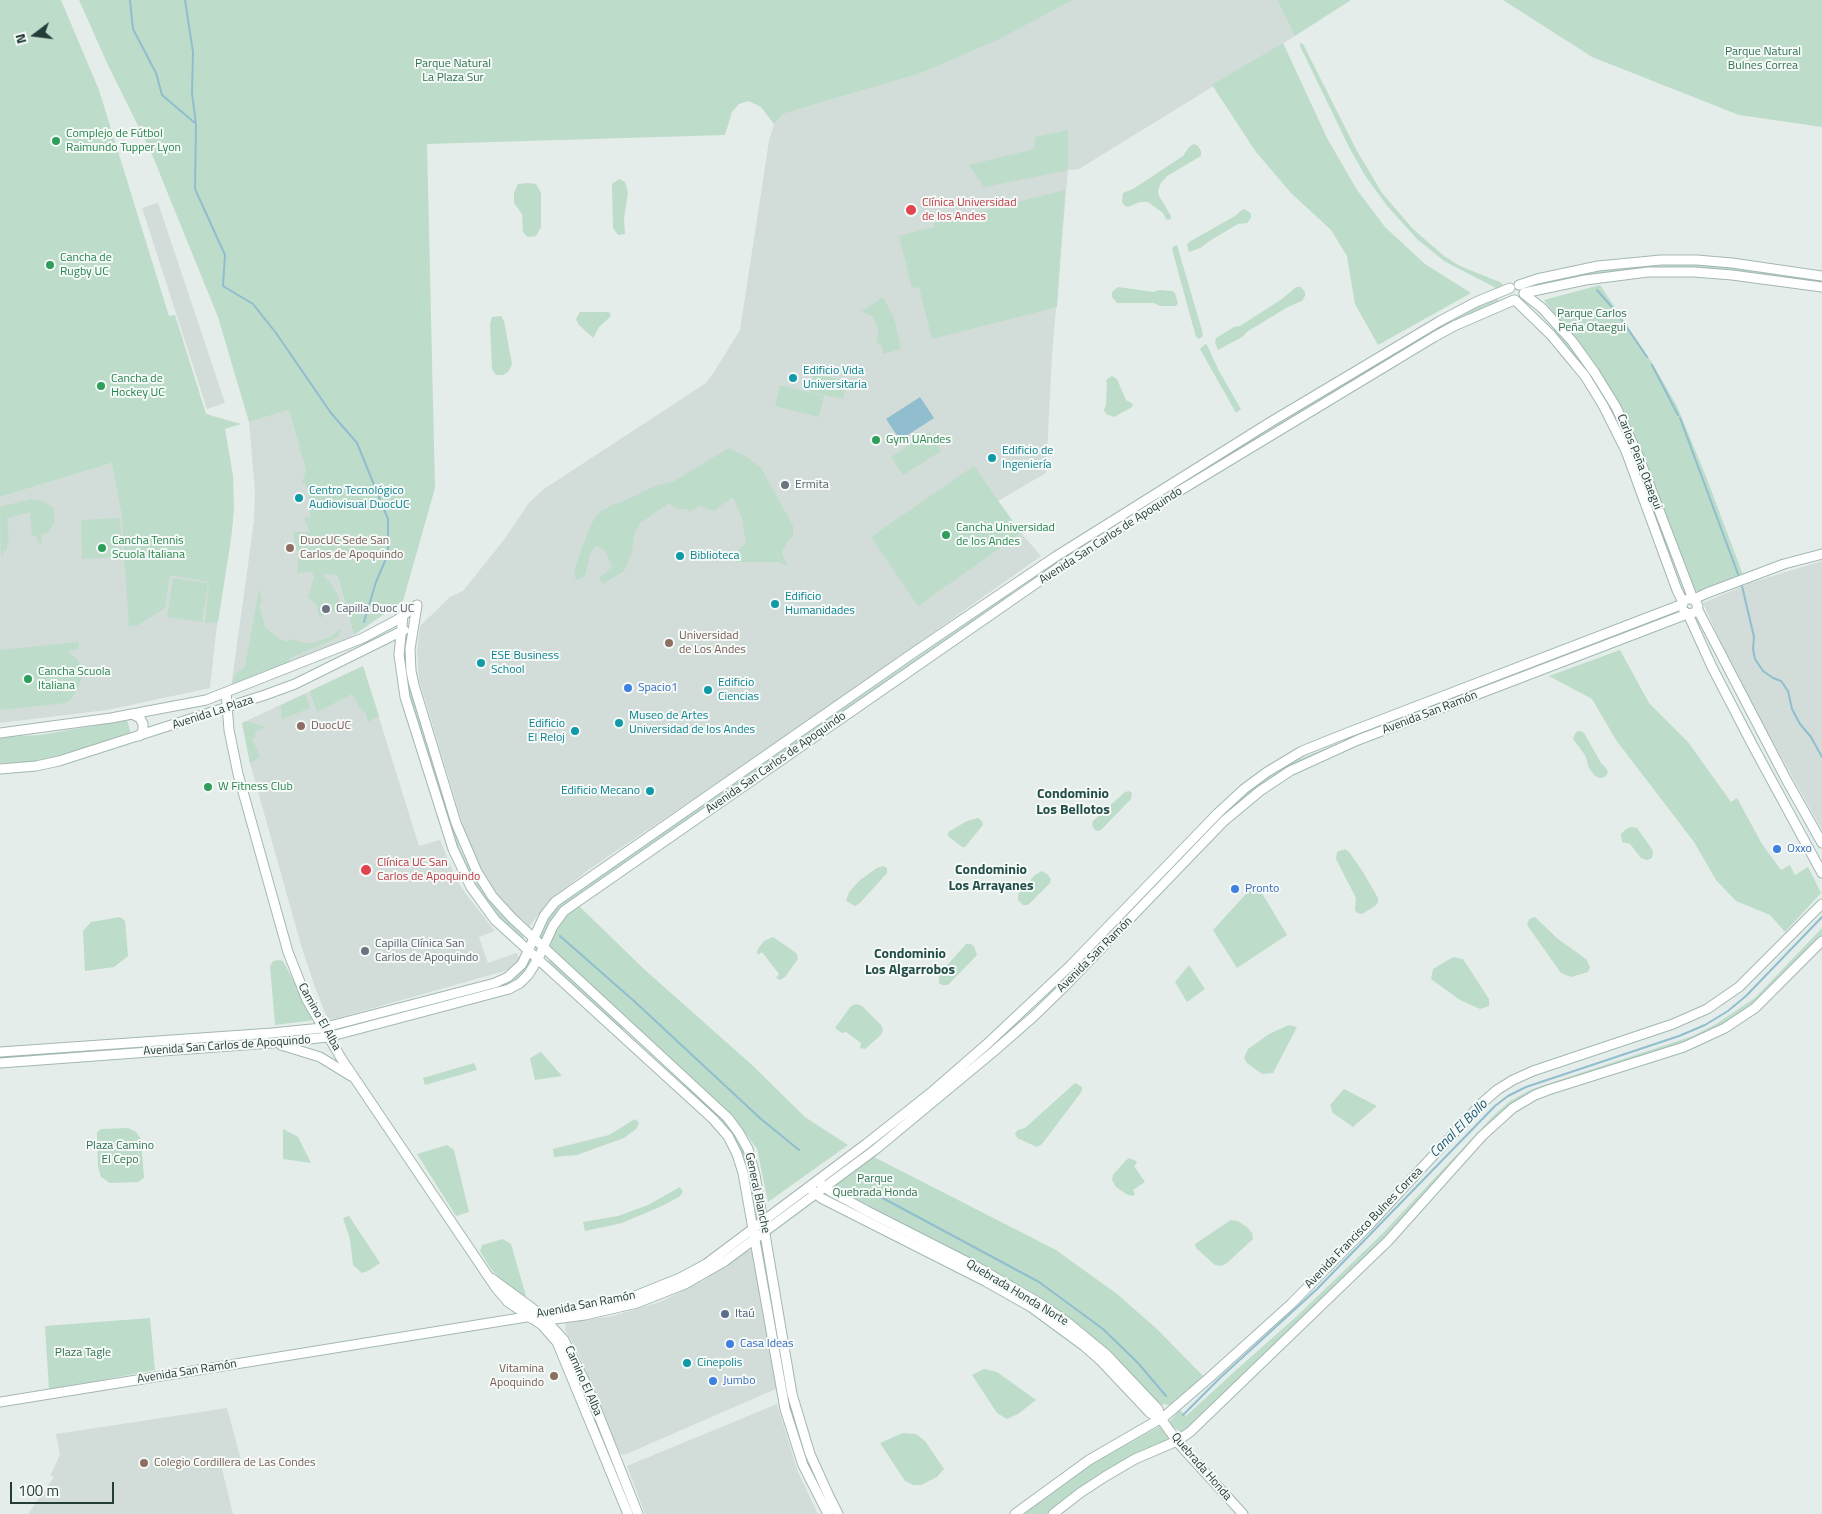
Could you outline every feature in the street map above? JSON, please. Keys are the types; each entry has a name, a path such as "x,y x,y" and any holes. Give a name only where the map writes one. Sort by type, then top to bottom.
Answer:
{"street":[{"name":"Avenida San Carlos de Apoquindo","path":"1519,290 1551,276 1598,266 1661,260 1697,260 1732,263 1822,276"},
{"name":"Avenida San Carlos de Apoquindo","path":"0,1052 322,1028 502,980 513,975 520,968 549,909 560,898 1006,590 1126,511 1269,423 1440,321 1476,302 1519,290 1648,272 1713,274 1822,287"},
{"name":"Avenida San Carlos de Apoquindo","path":"0,1062 271,1043 328,1037 509,989 524,979 538,959 553,926 571,906 1014,600 1161,502 1454,326 1521,298 1519,290"},
{"path":"1514,300 1509,296 1519,290"},
{"name":"Carlos Peña Otaegui","path":"1519,290 1542,308 1559,326 1595,373 1624,422 1694,599"},
{"name":"Carlos Peña Otaegui","path":"1514,300 1551,335 1585,376 1614,427 1626,451 1683,603"},
{"path":"1551,335 1551,328 1559,326"},
{"path":"1822,554 1784,564 1707,592 1694,599 1688,599 1683,603 1683,610 1688,614 1712,667 1822,873"},
{"path":"1668,565 1674,567 1677,560"},
{"path":"1006,590 1013,592 1014,600"},
{"path":"1694,599 1779,766 1822,843"},
{"name":"Avenida San Ramón","path":"0,1402 534,1317 617,1301 659,1288 706,1264 933,1090 1006,1026 1071,965 1218,812 1267,772 1302,751 1683,603"},
{"name":"General Blanche","path":"417,605 410,655 414,685 456,823 470,859 484,883 502,907 534,940 677,1070 734,1125 744,1140 751,1157 796,1410 810,1454 834,1512"},
{"name":"Avenida La Plaza","path":"0,733 134,715 200,701 356,641 387,626 417,605"},
{"path":"1688,614 1693,614 1698,610"},
{"name":"Avenida San Ramón","path":"534,1317 603,1312 654,1298 705,1274 755,1239 889,1138 1033,1017 1118,932 1224,821 1249,799 1275,781 1306,763 1358,740 1688,614"},
{"name":"General Blanche","path":"403,615 400,668 405,697 458,862 470,887 486,909 529,951 707,1113 723,1130 733,1145 741,1164 782,1396 796,1444 812,1484 820,1490 834,1512"},
{"name":"Avenida La Plaza","path":"0,768 28,767 51,763 226,708 295,684 401,632 414,623"},
{"name":"Camino El Alba","path":"226,692 226,708 236,766 288,950 305,996 322,1028 356,1080 489,1277 550,1332 561,1348 628,1514"},
{"path":"134,715 140,718 143,724 143,731 139,736"},
{"path":"1768,773 1776,773 1779,766"},
{"path":"1775,787 1777,781 1786,779"},
{"name":"Avenida Francisco Bulnes Correa","path":"1015,1514 1089,1460 1161,1419 1291,1304 1368,1226 1482,1103 1497,1090 1528,1073 1673,1024 1707,1009 1739,987 1822,904"},
{"name":"Avenida Francisco Bulnes Correa","path":"1053,1514 1106,1476 1135,1460 1177,1441 1190,1432 1388,1241 1482,1136 1508,1112 1535,1095 1684,1047 1725,1028 1754,1008 1822,941"},
{"path":"271,1043 298,1049 320,1057 356,1080"},
{"name":"Quebrada Honda Norte","path":"818,1180 824,1187 912,1235 977,1267 1041,1304 1107,1355 1158,1409 1161,1419"},
{"name":"Quebrada Honda Norte","path":"809,1186 815,1194 1001,1289 1031,1307 1084,1346 1101,1361 1150,1413 1161,1419"},
{"name":"Camino El Alba","path":"534,1317 564,1340 575,1360 638,1514"},
{"name":"Quebrada Honda","path":"1161,1419 1177,1441 1243,1514"}],"shaded area":[{"name":"Universidad de Los Andes","path":"1073,0 1277,0 1295,36 1079,169 1068,170 1052,355 1046,473 998,501 1021,533 1041,556 791,733 588,870 548,902 529,927 513,913 490,885 476,859 465,832 419,680 417,651 420,626 450,597 463,591 503,541 529,503 544,489 706,383 714,372 740,330 769,141 774,124 783,114 921,73 998,40"},
{"path":"158,203 225,403 207,409 142,208"},
{"name":"DuocUC Sede San Carlos de Apoquindo","path":"289,410 354,635 337,647 231,688 254,521 255,491 249,422"},
{"path":"225,429 233,476 233,523 216,633 210,688 107,710 0,723 0,497"},
{"path":"1822,561 1822,830 1759,717 1703,603 1750,583"},
{"name":"Clínica UC San Carlos de Apoquindo","path":"363,666 419,846 440,840 456,879 495,931 479,937 488,963 516,953 520,958 508,970 331,1020 327,1017 316,990 301,945 250,763 242,723"},
{"path":"750,1250 754,1253 778,1388 624,1455 621,1454 577,1350 565,1330 566,1323 613,1316 660,1302 704,1280"},
{"path":"777,1404 798,1472 818,1514 645,1514 627,1466"},
{"name":"Colegio Cordillera de Las Condes","path":"227,1408 241,1460 221,1465 233,1514 28,1514 54,1477 50,1476 60,1455 56,1434"}],"green space":[{"path":"0,0 61,0 99,90 168,313 169,316 175,315 206,414 241,424 225,429 233,476 234,507 218,622 205,623 209,582 170,575 165,608 136,626 129,626 123,522 112,463 0,497"},
{"name":"Parque Natural La Plaza Sur","path":"79,0 1073,0 998,40 921,73 783,114 774,124 761,107 749,101 739,104 732,112 725,135 427,144 435,488 403,601 354,635 337,575 325,573 324,577 330,582 339,597 339,604 333,612 330,609 320,618 316,604 308,597 314,577 312,572 297,573 299,556 309,556 310,554 296,550 293,532 310,532 304,518 310,517 310,506 312,506 305,482 302,483 306,470 289,410 249,422 218,317 151,152 107,63"},
{"path":"1277,0 1351,0 1295,36"},
{"name":"Parque Natural Bulnes Correa","path":"1503,0 1822,0 1822,127 1739,115 1592,57"},
{"path":"1283,43 1327,138 1357,190 1385,227 1425,264 1471,293 1378,345 1355,304 1347,256 1331,230 1291,193 1256,152 1212,85"},
{"path":"1300,43 1303,44 1357,151 1382,193 1413,229 1444,256 1460,266 1502,283 1502,286 1496,288 1444,261 1417,239 1388,207 1366,177 1350,149"},
{"path":"1068,130 1068,170 984,187 969,165 1034,149 1035,137"},
{"path":"1194,144 1201,151 1201,156 1167,176 1158,190 1159,196 1171,216 1169,220 1148,202 1125,206 1122,202 1123,193 1133,189 1183,156 1189,147"},
{"path":"619,179 625,182 628,192 624,219 625,234 618,235 613,228 612,184"},
{"path":"518,184 536,184 541,193 541,227 536,236 528,237 523,232 522,214 514,203 514,193"},
{"path":"1065,190 1057,307 932,339 919,287 912,288 899,236 934,227 934,223"},
{"path":"1243,209 1251,214 1251,218 1247,223 1238,224 1200,248 1189,252 1187,245 1189,242 1235,216"},
{"path":"1177,245 1203,334 1199,339 1196,337 1172,249"},
{"path":"1681,264 1735,267 1822,280 1822,284 1734,270 1658,268 1601,274 1531,290 1528,287 1546,281 1600,270"},
{"name":"Parque Carlos Peña Otaegui","path":"1600,285 1651,361 1677,406 1743,575 1699,592 1694,590 1608,384 1544,300"},
{"path":"1118,287 1154,292 1159,290 1172,291 1175,293 1178,303 1176,306 1160,306 1154,303 1117,303 1112,297 1112,292"},
{"path":"1296,287 1301,287 1305,292 1302,301 1288,307 1218,350 1215,342 1216,338 1234,327 1240,326 1282,299"},
{"path":"883,297 894,318 901,349 883,354 882,346 876,342 879,333 873,316 861,312"},
{"path":"1498,299 1499,303 1065,559 1064,555 1414,341 1471,309"},
{"path":"580,312 609,312 611,316 599,327 593,338 579,325 576,319"},
{"path":"501,316 504,321 512,364 508,372 503,375 496,375 492,369 490,324 492,317"},
{"path":"1557,328 1589,370 1615,412 1634,454 1673,564 1671,564 1614,417 1590,378 1553,332"},
{"path":"1205,344 1241,409 1236,413 1200,349"},
{"path":"814,374 847,381 843,399 810,392"},
{"path":"1112,376 1117,379 1126,400 1133,404 1132,407 1114,417 1106,414 1104,410 1106,405 1106,380"},
{"path":"780,385 824,396 819,417 775,406"},
{"path":"929,432 941,451 903,475 891,457"},
{"path":"729,448 745,456 761,468 793,526 793,536 782,551 783,557 788,564 784,565 780,562 736,562 736,552 746,543 742,518 733,497 715,511 699,506 690,512 686,509 677,509 669,503 640,523 634,535 632,552 624,571 603,584 599,578 612,566 606,552 596,545 590,554 585,576 576,580 574,573 579,557 591,524 600,512 655,486 673,482"},
{"name":"Cancha Universidad de los Andes","path":"974,466 1021,533 918,606 871,537"},
{"path":"31,499 42,501 53,507 55,522 48,533 41,534 42,543 39,544 36,536 32,536 30,512 7,518 9,541 7,543 7,550 4,550 1,556 0,507"},
{"path":"120,518 122,557 82,559 81,520"},
{"path":"173,578 208,583 202,622 167,617"},
{"path":"259,589 262,602 259,605 265,627 279,639 288,642 291,639 304,643 314,643 330,637 340,629 341,631 338,637 290,658 286,667 231,688 235,674 245,667"},
{"path":"1012,592 1014,595 563,906 550,921 541,941 538,939 549,917 564,901"},
{"path":"1679,609 1679,614 1302,760 1254,790 1225,815 1223,813 1245,793 1290,763"},
{"path":"408,636 407,655 450,817 432,770 405,680 403,657 405,639"},
{"path":"78,642 79,649 67,651 78,660 82,677 77,690 69,701 0,710 0,650"},
{"path":"1620,650 1649,703 1688,742 1731,802 1737,798 1762,844 1781,870 1790,865 1795,875 1808,867 1821,893 1785,932 1770,915 1736,901 1716,880 1694,842 1616,740 1592,699 1549,676"},
{"path":"363,666 379,716 368,722 365,711 363,712 352,694 317,712 310,691"},
{"path":"305,694 310,708 282,719 281,705"},
{"path":"127,720 131,734 59,757 33,762 0,763 0,737 40,735"},
{"path":"246,721 266,727 254,732 256,737 252,739 260,757 250,763 242,723"},
{"path":"1576,732 1584,733 1601,763 1606,768 1608,772 1605,777 1595,776 1589,768 1585,755 1573,739"},
{"name":"Condominio Los Bellotos","path":"1129,791 1132,793 1131,799 1101,830 1097,831 1094,829 1093,821 1125,792"},
{"name":"Condominio Los Arrayanes","path":"978,818 982,821 983,825 965,847 962,847 948,836 948,832 967,821"},
{"path":"451,826 453,826 460,849 476,881 498,911 524,937 522,940 502,921 480,893 460,857"},
{"path":"1631,827 1637,828 1652,849 1652,858 1647,860 1641,858 1630,844 1622,842 1621,834"},
{"path":"1345,849 1363,872 1378,898 1375,906 1362,914 1357,913 1355,910 1356,898 1336,859 1337,852"},
{"path":"883,866 887,868 887,873 860,903 855,906 846,901 849,892 860,880"},
{"name":"Condominio Los Arrayanes","path":"1042,871 1051,879 1050,883 1028,905 1023,905 1018,900 1018,894 1035,875"},
{"path":"1256,883 1287,935 1237,968 1213,930"},
{"name":"Parque Quebrada Honda","path":"576,903 645,970 752,1065 805,1117 848,1145 768,1202 757,1149 732,1115 549,946 551,931"},
{"path":"120,917 125,921 128,956 114,967 85,971 83,931 91,922"},
{"path":"1535,917 1558,939 1586,959 1590,967 1588,972 1571,977 1561,973 1527,925 1529,919"},
{"path":"1822,928 1822,936 1769,993 1709,1035 1569,1081 1502,1115 1387,1240 1203,1415 1182,1433 1168,1423 1180,1410 1186,1416 1297,1316 1381,1235 1495,1114 1510,1101 1532,1089 1693,1036 1716,1024 1755,998"},
{"path":"773,937 797,954 798,959 785,977 780,980 776,978 779,974 762,952 758,955 757,952 764,941"},
{"name":"Condominio Los Algarrobos","path":"966,944 974,946 977,955 948,985 942,985 939,983 939,974"},
{"path":"531,957 533,960 525,973 507,986 339,1032 337,1029 505,983 521,971"},
{"path":"1453,957 1463,959 1489,999 1489,1006 1480,1009 1460,1000 1431,979 1433,969"},
{"path":"550,959 624,1029 622,1030 547,962"},
{"path":"273,961 283,961 315,1020 275,1025 270,966"},
{"path":"1189,965 1205,989 1187,1002 1175,982"},
{"path":"856,1004 862,1006 881,1025 883,1030 881,1035 865,1049 860,1048 861,1043 846,1032 842,1033 835,1028 851,1006"},
{"path":"1289,1025 1297,1027 1273,1073 1262,1074 1247,1063 1244,1058 1248,1049 1269,1034"},
{"path":"199,1042 200,1044 25,1056 25,1054"},
{"path":"541,1052 562,1076 535,1080 530,1058"},
{"path":"474,1063 477,1070 425,1085 423,1078"},
{"path":"685,1083 728,1124 745,1150 759,1219 756,1218 749,1179 739,1146 723,1122 683,1086"},
{"path":"1075,1083 1082,1087 1082,1091 1042,1144 1037,1147 1017,1138 1015,1133 1018,1130 1025,1128"},
{"path":"1344,1089 1377,1106 1353,1127 1333,1113 1330,1105"},
{"path":"635,1119 639,1123 636,1129 624,1138 577,1155 554,1157 553,1149 609,1135"},
{"name":"Plaza Camino El Cepo","path":"128,1128 136,1132 141,1139 144,1178 138,1182 110,1183 101,1177 98,1167 97,1132 101,1129"},
{"path":"283,1129 298,1137 311,1163 283,1159"},
{"path":"447,1145 454,1150 469,1212 456,1216 417,1154"},
{"name":"Parque Quebrada Honda","path":"870,1155 1056,1250 1117,1294 1157,1329 1203,1376 1171,1405 1160,1404 1118,1360 1084,1329 1030,1291 840,1194 834,1184"},
{"path":"1129,1158 1136,1161 1137,1163 1134,1166 1145,1182 1133,1190 1135,1194 1132,1196 1116,1187 1112,1180 1113,1175"},
{"path":"680,1187 683,1192 679,1197 662,1206 622,1223 585,1231 583,1222 618,1216 648,1205"},
{"path":"349,1216 380,1263 362,1273 353,1265 350,1239 343,1218"},
{"path":"1231,1220 1238,1221 1247,1227 1252,1233 1253,1239 1227,1263 1221,1266 1215,1265 1196,1248 1195,1244"},
{"path":"503,1239 511,1244 526,1296 524,1298 509,1288 491,1269 480,1251 482,1245"},
{"name":"Plaza Tagle","path":"150,1318 155,1370 49,1390 45,1326"},
{"path":"984,1369 997,1372 1036,1400 1018,1414 1007,1419 997,1413 972,1375"},
{"path":"1160,1426 1170,1441 1103,1474 1065,1499 1047,1514 1021,1514 1074,1474"},
{"path":"903,1433 916,1434 925,1441 944,1469 937,1477 921,1485 913,1485 905,1481 880,1443"}],"water":[{"path":"920,397 934,418 900,440 886,419"}],"waterway":[{"path":"130,0 133,29 156,73 162,95 195,123"},
{"path":"185,0 193,52 192,93 196,125 195,189 225,255 223,286 253,304 276,333 331,413 357,443 388,519 388,554 376,582 364,622"},
{"path":"1597,290 1617,313 1647,357"},
{"path":"1652,365 1678,415"},
{"path":"1680,418 1738,574"},
{"path":"1742,586 1754,637 1753,649 1755,659 1763,671 1781,681 1788,691 1792,709 1822,757"},
{"name":"Canal El Bollo","path":"1183,1415 1221,1377 1317,1289 1495,1106 1508,1096 1526,1087 1679,1036 1705,1025 1728,1011 1746,996 1822,917"},
{"path":"560,936 634,1001 761,1119 799,1150"},
{"path":"866,1189 1039,1282 1103,1329 1138,1363 1166,1396"}],"place":[{"name":"Complejo de Fútbol Raimundo Tupper Lyon","path":"56,141"},
{"name":"Clínica Universidad de los Andes","path":"911,210"},
{"name":"Cancha de Rugby UC","path":"50,265"},
{"name":"Edificio Vida Universitaria","path":"793,378"},
{"name":"Cancha de Hockey UC","path":"101,386"},
{"name":"Gym UAndes","path":"876,440"},
{"name":"Edificio de Ingeniería","path":"992,458"},
{"name":"Ermita","path":"785,485"},
{"name":"Centro Tecnológico Audiovisual DuocUC","path":"299,498"},
{"name":"Cancha Universidad de los Andes","path":"946,535"},
{"name":"Cancha Tennis Scuola Italiana","path":"102,548"},
{"name":"DuocUC Sede San Carlos de Apoquindo","path":"290,548"},
{"name":"Biblioteca","path":"680,556"},
{"name":"Edificio Humanidades","path":"775,604"},
{"name":"Capilla Duoc UC","path":"326,609"},
{"name":"Universidad de Los Andes","path":"669,643"},
{"name":"ESE Business School","path":"481,663"},
{"name":"Cancha Scuola Italiana","path":"28,679"},
{"name":"Spacio1","path":"628,688"},
{"name":"Edificio Ciencias","path":"708,690"},
{"name":"Museo de Artes Universidad de los Andes","path":"619,723"},
{"name":"DuocUC","path":"301,726"},
{"name":"Edificio El Reloj","path":"575,731"},
{"name":"W Fitness Club","path":"208,787"},
{"name":"Edificio Mecano","path":"650,791"},
{"name":"Oxxo","path":"1777,849"},
{"name":"Clínica UC San Carlos de Apoquindo","path":"366,870"},
{"name":"Pronto","path":"1235,889"},
{"name":"Capilla Clínica San Carlos de Apoquindo","path":"365,951"},
{"name":"Itaú","path":"725,1314"},
{"name":"Casa Ideas","path":"730,1344"},
{"name":"Cinepolis","path":"687,1363"},
{"name":"Vitamina Apoquindo","path":"554,1376"},
{"name":"Jumbo","path":"713,1381"},
{"name":"Colegio Cordillera de Las Condes","path":"144,1463"}],"district":[{"name":"Condominio Los Bellotos","path":"1073,804"},
{"name":"Condominio Los Arrayanes","path":"991,880"},
{"name":"Condominio Los Algarrobos","path":"910,964"}]}
